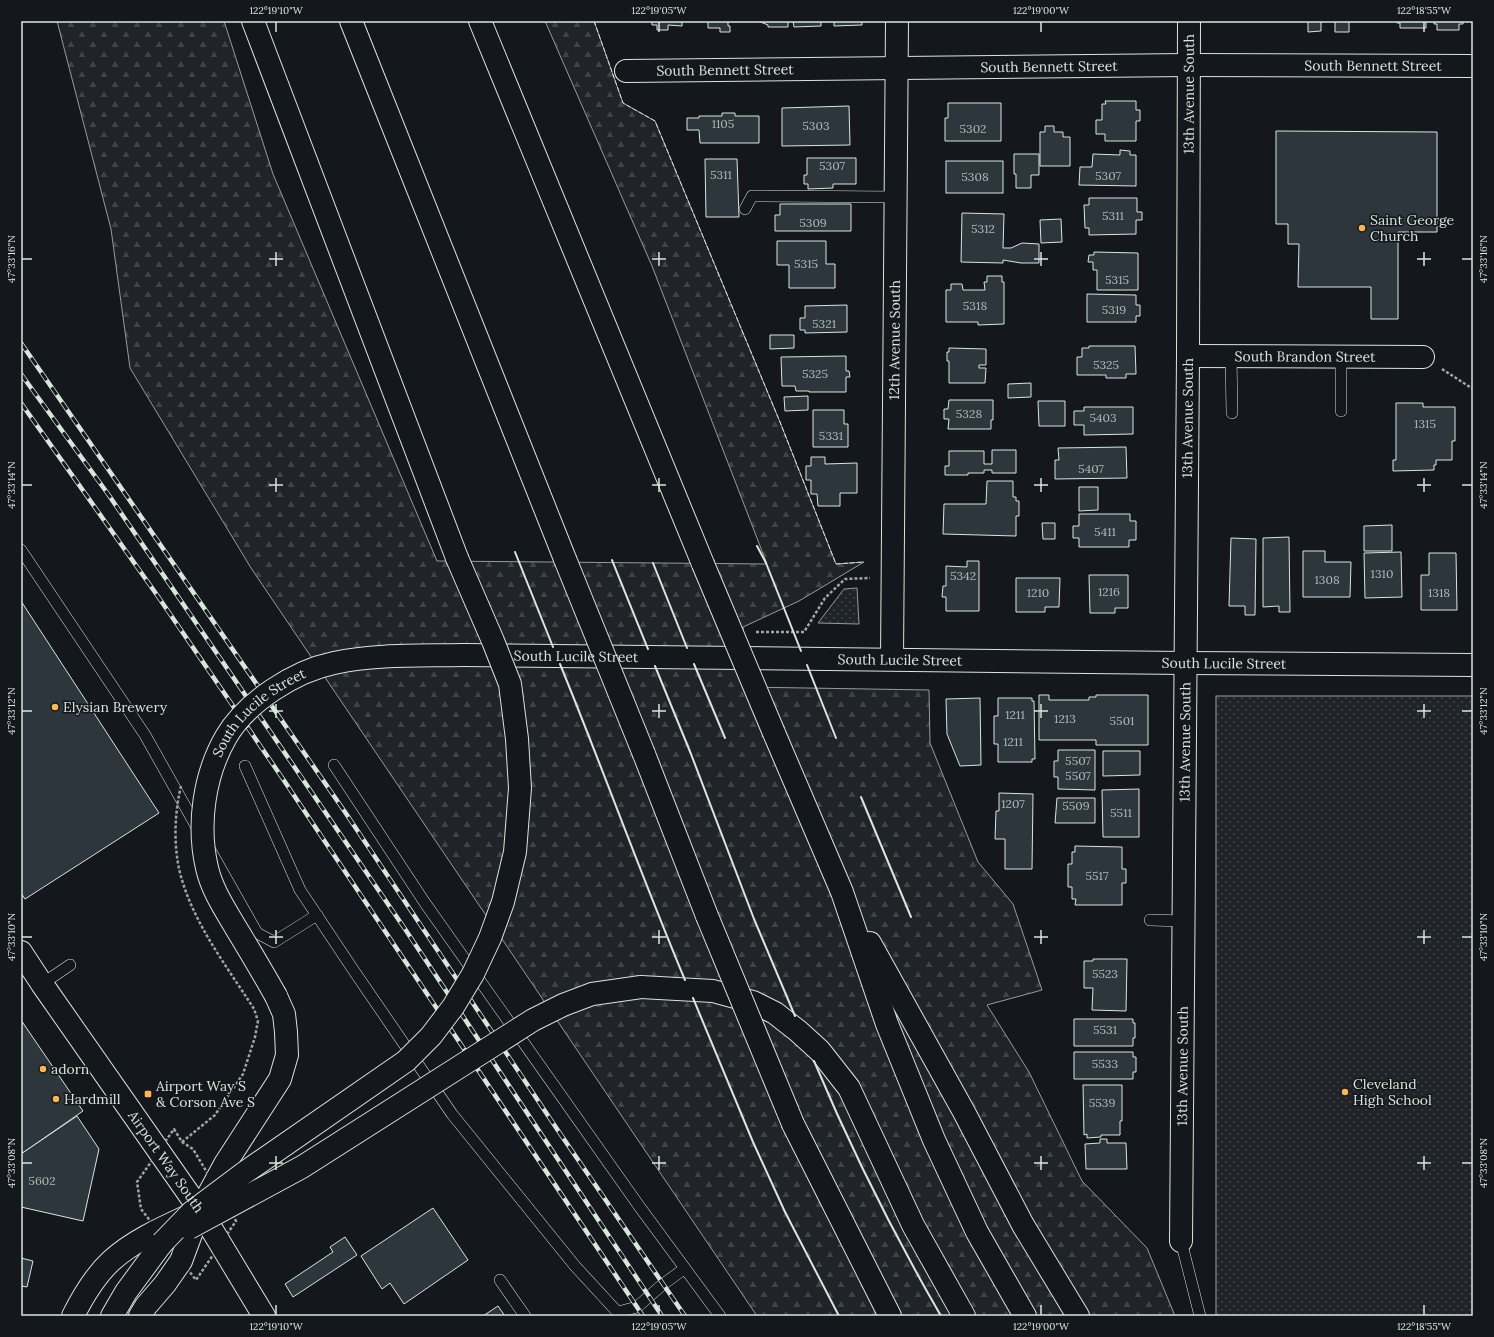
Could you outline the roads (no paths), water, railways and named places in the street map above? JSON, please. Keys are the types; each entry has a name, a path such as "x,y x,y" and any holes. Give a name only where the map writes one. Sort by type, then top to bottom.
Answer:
{"main road":[{"path":"112,1316 126,1292 162,1243 192,1212 244,1173 406,1061 431,1036 453,1007 490,938 503,902 515,852 520,788 517,739 510,684 494,641 457,558 253,21"},
{"path":"351,21 644,754 707,916 793,1124 888,1311"},
{"path":"480,21 703,564 842,892 887,1024 934,1140 977,1232 1024,1316"},
{"name":"12th Avenue South","path":"892,659 897,21"},
{"name":"13th Avenue South","path":"1181,1241 1186,663 1189,21"},
{"name":"South Bennett Street","path":"626,72 1188,65 1473,66"},
{"name":"South Brandon Street","path":"1188,356 1423,357"},
{"name":"South Lucile Street","path":"140,1316 181,1261 200,1210 225,1164 280,1079 287,1055 284,1014 276,996 218,897 207,869 203,843 206,786 214,761 227,736 248,709 272,690 293,677 333,663 379,656 464,655 1473,665"},
{"path":"842,892 964,1112 1023,1225 1078,1316"},
{"name":"Airport Way South","path":"21,952 200,1210 264,1316"},
{"path":"162,1243 302,1167 533,1020 563,1005 592,994 641,987 713,991 753,1002 775,1013 820,1051 849,1088 913,1226 964,1316"},
{"path":"73,1316 96,1278 111,1261 151,1233 200,1210"}],"lane":[{"path":"745,209 752,196 896,197"},
{"path":"1231,356 1232,413"},
{"path":"1340,357 1341,411"},
{"path":"21,550 145,735 257,933 274,942 317,915"},
{"path":"334,765 430,909 684,1269 720,1316"},
{"path":"245,766 300,890 452,1114 575,1266 620,1314 637,1307 662,1285 684,1269"},
{"path":"1150,920 1183,921"},
{"path":"42,984 70,965"},
{"name":"13th Avenue South","path":"1181,1241 1200,1316"},
{"path":"500,1280 525,1316"}],"railway":[{"path":"21,343 345,812 557,1129 685,1316"},
{"path":"21,374 108,494 405,929 662,1316"},
{"path":"21,403 157,595 283,779 643,1316"}],"place":[{"name":"Saint George Church","path":"1362,228"},
{"name":"Elysian Brewery","path":"55,707"},
{"name":"adorn","path":"43,1069"},
{"name":"Cleveland High School","path":"1345,1092"},
{"name":"Airport Way S & Corson Ave S","path":"148,1094"},
{"name":"Hardmill","path":"56,1099"}]}
